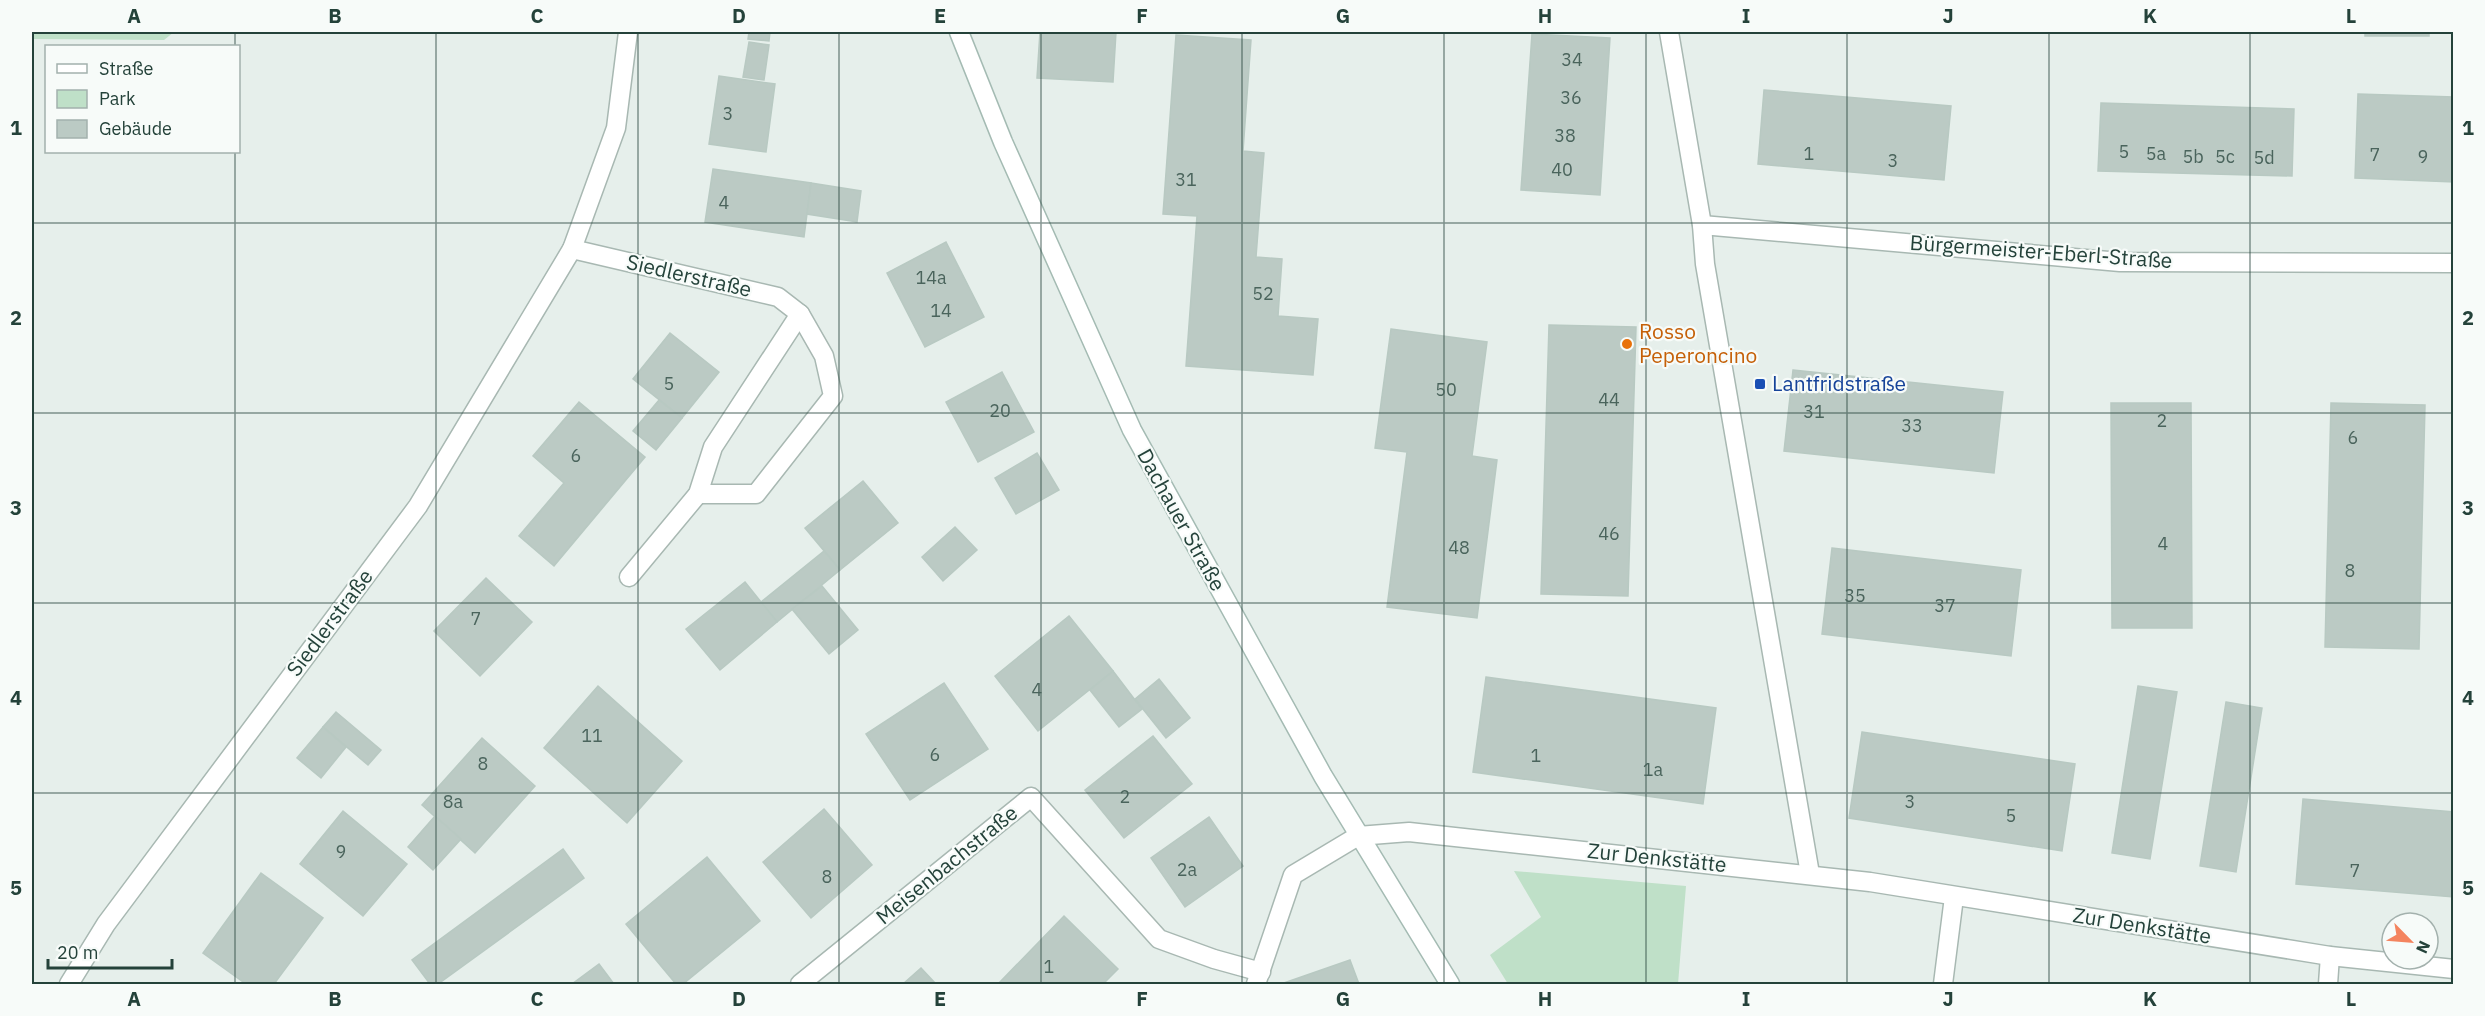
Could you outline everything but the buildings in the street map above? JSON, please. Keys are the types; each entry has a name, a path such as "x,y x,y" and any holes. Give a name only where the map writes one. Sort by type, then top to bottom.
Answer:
{"street":[{"name":"Siedlerstraße","path":"69,984 106,924 418,506 572,249 616,128 628,32"},
{"name":"Dachauer Straße","path":"959,32 1003,142 1132,430 1323,776 1450,984"},
{"path":"1670,32 1702,225 1707,275 1810,874"},
{"name":"Bürgermeister-Eberl-Straße","path":"1702,225 2120,262 2454,263"},
{"name":"Siedlerstraße","path":"572,249 778,297 800,314 824,356 833,396 756,494 698,494"},
{"path":"629,578 698,494 713,447 800,314"},
{"name":"Meisenbachstraße","path":"800,984 1031,797 1160,939 1259,978 1293,875 1358,836"},
{"name":"Zur Denkstätte","path":"1358,836 1409,832 1810,874 2330,956 2454,969"},
{"path":"1943,984 1954,897"},
{"path":"2328,984 2330,956"}],"green space":[{"path":"32,32 174,32 164,40 32,39"},
{"path":"1514,871 1686,886 1678,984 1508,984 1490,955 1541,917"}],"place":[{"name":"Rosso Peperoncino","path":"1627,344"},
{"name":"Lantfridstraße","path":"1760,384"}]}
